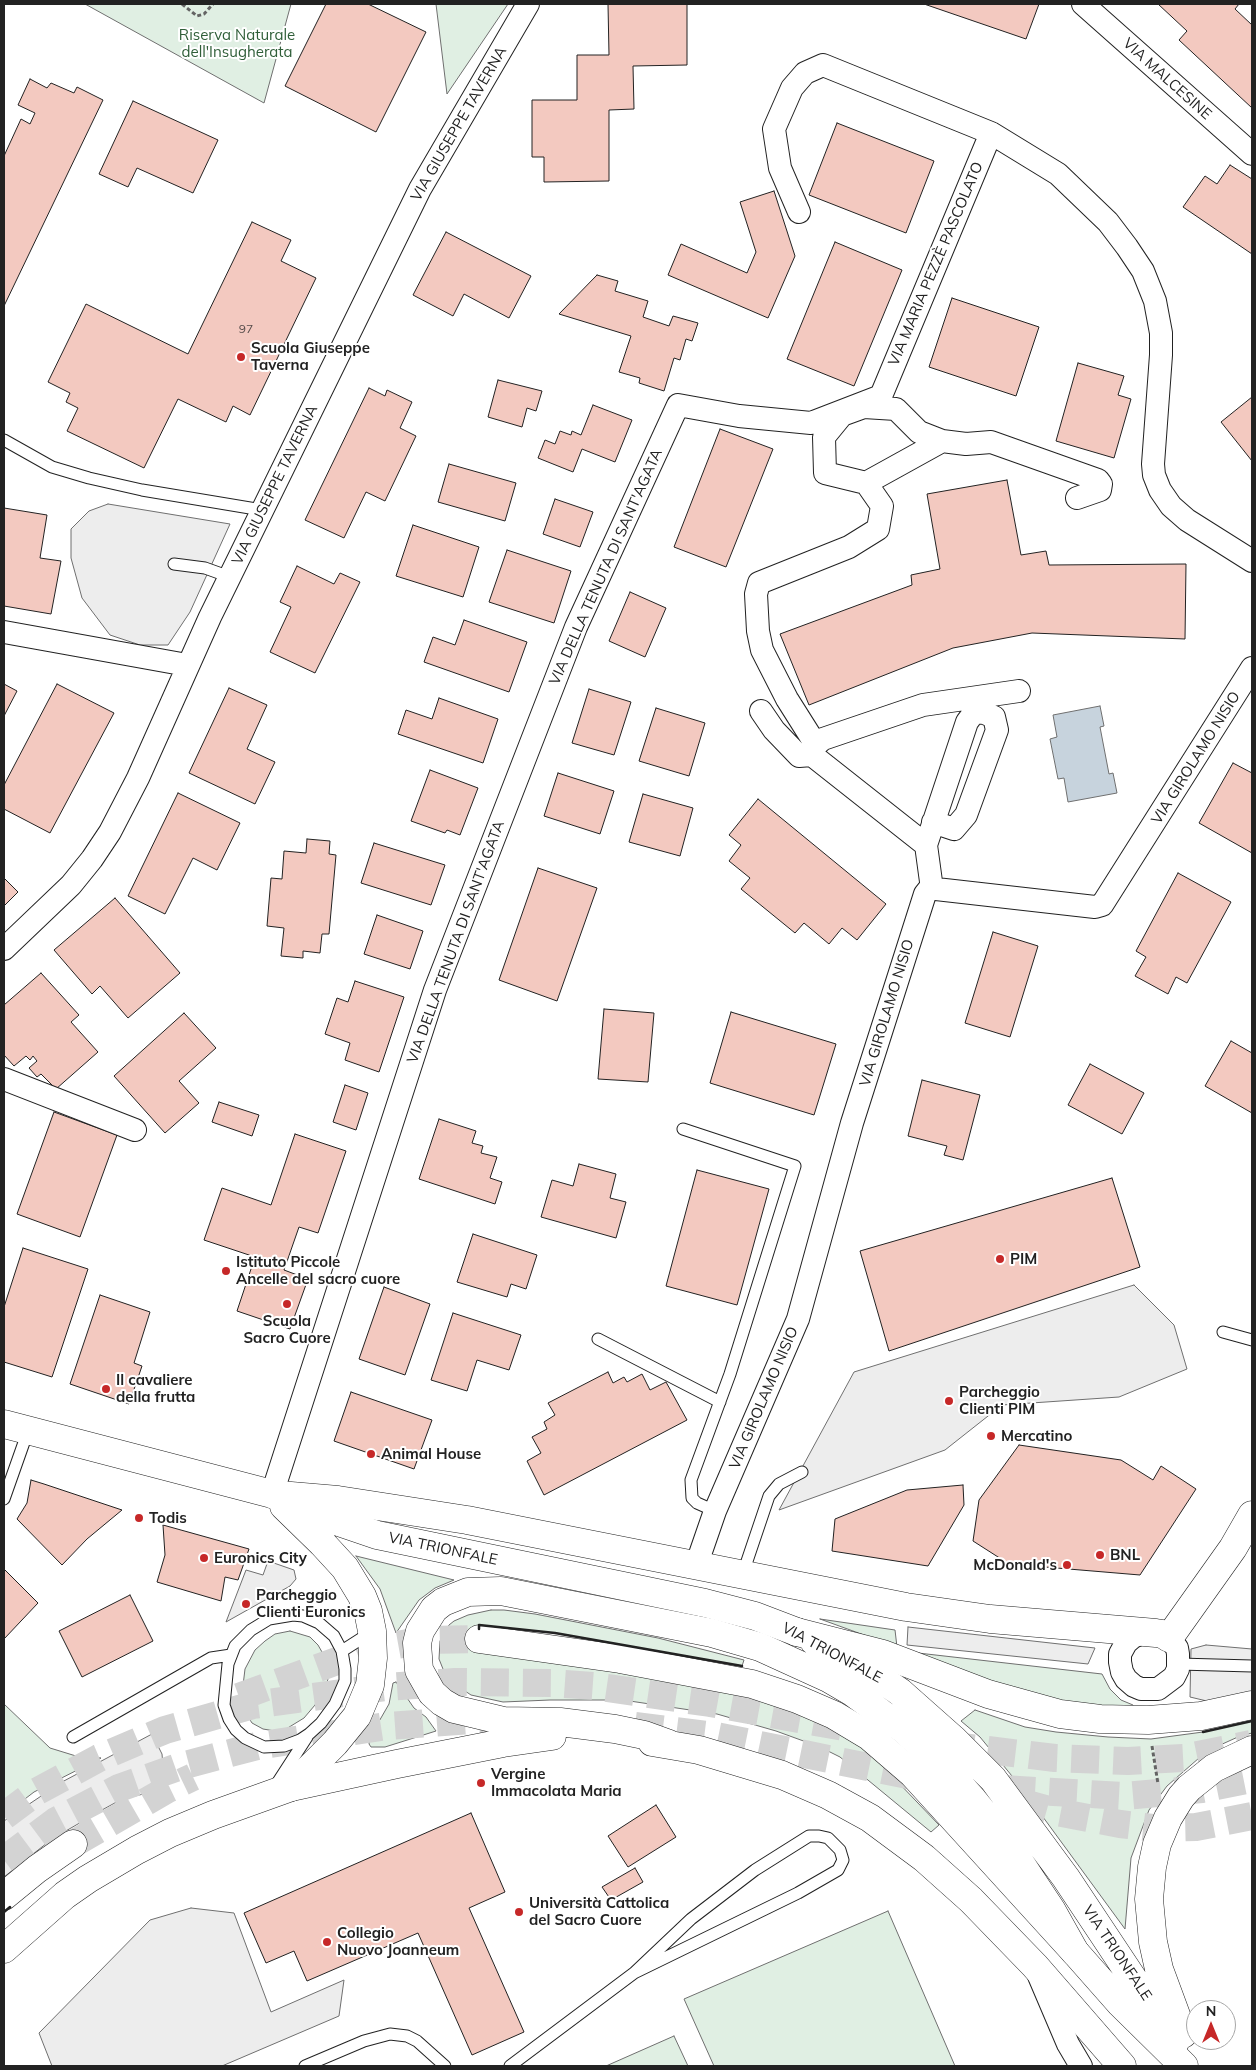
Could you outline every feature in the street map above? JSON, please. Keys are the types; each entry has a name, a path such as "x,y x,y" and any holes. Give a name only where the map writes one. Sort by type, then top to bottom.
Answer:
{"main road":[{"name":"VIA TRIONFALE","path":"16,1428 272,1494 333,1520 377,1535 705,1603 755,1616 797,1632 866,1669 900,1692 954,1739 987,1773 1014,1805 1128,1968 1190,2066"},
{"name":"VIA TRIONFALE","path":"272,1494 338,1500 467,1520 742,1576 947,1613 1019,1622 1163,1634 1169,1638"},
{"path":"272,1494 322,1543 344,1568 362,1596 372,1631 372,1667 363,1705 348,1729 281,1791"},
{"path":"1169,1638 1233,1548 1252,1516"},
{"path":"1075,1952 1052,1911 1005,1840 973,1800 936,1759 874,1707 852,1692 804,1666 760,1647 712,1633 501,1591 468,1592 443,1602 434,1609 420,1631 417,1657 424,1682 442,1702 454,1709 504,1721 560,1722 598,1726 644,1735 782,1775 828,1795 870,1818 905,1843 952,1882 1035,1966 1122,2066"},
{"path":"797,1632 882,1654 988,1694 1039,1709 1092,1718 1148,1720 1201,1716 1252,1705"},
{"path":"478,1639 620,1658 752,1684 797,1699 834,1715 869,1736 907,1767 939,1800 1120,2003 1184,2066"},
{"path":"4,1949 65,1895 111,1864 170,1833 244,1802 281,1791 397,1764 532,1738 610,1737 670,1744"},
{"path":"1195,2066 1159,1969 1152,1934 1149,1899 1152,1867 1157,1844 1168,1818 1181,1797 1205,1774 1225,1762 1252,1750"},
{"path":"4,1896 37,1869 73,1844"}],"street":[{"name":"VIA GIUSEPPE TAVERNA","path":"4,949 72,885 98,850 138,778 187,665 420,189 528,4"},
{"name":"VIA MALCESINE","path":"1084,4 1252,154"},
{"path":"799,212 780,168 774,130 792,88 805,72 823,65 991,133 1058,174 1108,222 1142,271 1155,301 1161,333 1153,452 1154,475 1157,483 1165,498 1187,520 1252,561"},
{"name":"VIA MARIA PEZZÈ PASCOLATO","path":"678,405 739,416 811,423 881,396 991,133"},
{"name":"VIA DELLA TENUTA DI SANT'AGATA","path":"272,1494 435,990 576,627 678,405"},
{"path":"926,846 814,750 762,650 758,631 756,594 759,584 849,548 878,529 882,506 866,484 825,473 824,437 842,415 864,407 896,409 919,432 942,441 966,444 991,442 1098,480 1101,484 1100,490 1077,498"},
{"path":"866,484 942,441"},
{"path":"4,632 187,665"},
{"name":"VIA GIROLAMO NISIO","path":"696,1566 715,1511 798,1319 852,1123 926,892 932,888 1095,906 1102,905 1252,668"},
{"path":"761,711 774,730 800,756 814,750 823,739 922,705 1019,691"},
{"path":"932,888 926,846 934,822"},
{"path":"4,1079 135,1130"},
{"path":"1142,1633 1126,1644 1120,1654 1122,1672 1131,1684 1141,1689 1158,1689 1174,1677 1179,1664 1177,1648 1169,1638"},
{"path":"1035,1966 1065,2036 1081,2066"}],"lane":[{"path":"4,440 52,467 89,478 142,490 262,510"},
{"path":"174,564 204,568 230,577"},
{"path":"683,1129 795,1166 720,1402 690,1486 694,1500 715,1511"},
{"path":"1224,1332 1252,1340"},
{"path":"598,1339 720,1402"},
{"path":"4,1499 16,1428"},
{"path":"742,1576 768,1496 780,1484 802,1472"},
{"path":"280,1616 303,1616 319,1623 334,1636 342,1651 346,1669 342,1689 329,1713 309,1734 291,1744 264,1747 251,1741 236,1730 229,1719 224,1705 231,1655 240,1640 260,1624 280,1616"},
{"path":"342,1651 372,1631"},
{"path":"73,1737 211,1658 231,1655"},
{"path":"1179,1664 1252,1666"},
{"path":"281,1791 309,1734"},
{"path":"510,2066 634,1973 691,1919 755,1870 809,1836 823,1836 832,1841 840,1850 843,1860 838,1870 798,1893 634,1973"},
{"path":"305,2066 364,2041 390,2034 407,2036 417,2041 445,2066"}],"path":[{"path":"182,4 197,16 204,14 213,4"},
{"path":"1148,1720 1158,1783 1168,1818"}],"green space":[{"name":"Riserva Naturale dell'Insugherata","path":"85,4 291,4 264,103"},
{"path":"436,4 508,4 447,94"},
{"path":"356,1556 454,1580 435,1588 419,1600 396,1633 380,1589"},
{"path":"491,1610 535,1614 658,1638 744,1660 742,1666 555,1633 479,1625 478,1651 563,1660 735,1692 774,1702 842,1733 888,1765 883,1770 895,1779 939,1825 931,1832 840,1757 820,1747 776,1731 717,1714 623,1700 503,1702 471,1695 456,1685 445,1674 439,1659 440,1641 449,1625 454,1621 468,1615"},
{"path":"820,1619 895,1630 897,1647"},
{"path":"290,1631 310,1637 318,1645 326,1659 328,1679 315,1705 304,1718 286,1729 275,1731 263,1729 252,1723 243,1709 241,1702 245,1669 255,1650 265,1641 275,1634"},
{"path":"918,1653 1102,1674 1110,1689 1121,1700 1133,1705 1133,1711 1093,1710 1005,1689"},
{"path":"396,1682 414,1708 426,1717 436,1731 385,1747 371,1747 369,1744 370,1737 389,1704 393,1683"},
{"path":"4,1704 50,1748 76,1756 101,1758 34,1792 4,1815"},
{"path":"975,1710 1025,1727 1108,1737 1151,1739 1203,1732 1252,1721 1252,1733 1240,1736 1207,1751 1167,1786 1149,1810 1131,1858 1125,1929 1021,1787 980,1737 961,1721"},
{"path":"888,1911 955,2066 714,2066 684,1999"},
{"path":"674,2036 688,2066 606,2066"}],"shaded area":[{"path":"108,504 230,524 190,612 168,645 140,645 110,635 82,598 71,558 71,529 89,511"},
{"path":"1100,706 1104,726 1100,727 1109,774 1113,773 1117,793 1068,802 1064,778 1058,779 1050,739 1057,737 1053,715"},
{"name":"Parcheggio Clienti PIM","path":"1134,1285 1174,1325 1187,1369 1119,1397 1002,1405 945,1450 779,1510 854,1372"},
{"name":"Parcheggio Clienti Euronics","path":"268,1561 294,1570 296,1579 290,1586 226,1622 246,1570 263,1575"},
{"path":"908,1627 1095,1648 1088,1664 907,1645"},
{"path":"1206,1645 1252,1649 1252,1692 1211,1702 1190,1697 1191,1649"},
{"path":"152,1734 162,1754 165,1789 122,1799 52,1839 4,1877 4,1821 62,1782"},
{"path":"191,1908 234,1913 271,2012 344,1980 339,2016 222,2066 52,2066 39,2033 150,1920"}],"building":[{"path":"326,4 368,4 426,32 376,132 285,86"},
{"path":"608,4 687,4 687,65 633,66 634,109 609,110 609,181 544,182 544,157 532,157 532,100 577,100 577,55 609,55"},
{"path":"924,4 1039,4 1026,39"},
{"path":"1158,4 1239,4 1235,9 1252,25 1252,108 1179,40 1187,31"},
{"path":"30,79 47,88 51,83 74,93 77,87 103,100 4,306 4,156 21,119 30,124 35,113 18,105"},
{"path":"133,101 218,140 193,193 137,168 128,187 99,174"},
{"path":"837,123 934,161 906,233 809,195"},
{"path":"1230,165 1252,179 1252,254 1183,207 1205,176 1217,184"},
{"path":"774,191 795,256 768,318 668,275 681,244 747,273 756,252 740,202"},
{"path":"252,222 291,240 281,261 316,278 250,415 233,406 226,422 178,399 144,468 67,431 78,408 66,402 70,393 48,382 86,304 188,354"},
{"path":"446,232 531,276 509,318 464,294 453,316 413,295"},
{"path":"835,242 902,270 854,386 787,359"},
{"path":"597,275 618,281 615,291 648,301 643,317 669,326 673,316 698,323 692,341 686,339 680,360 674,358 664,391 639,383 640,378 619,372 631,336 559,314"},
{"path":"952,298 1039,327 1016,396 929,367"},
{"path":"1078,363 1124,376 1118,395 1131,399 1114,458 1056,441"},
{"path":"498,380 542,391 536,411 527,408 522,427 488,417"},
{"path":"369,388 385,396 387,390 412,402 400,428 416,436 385,501 366,492 344,538 305,520"},
{"path":"1252,397 1252,461 1221,422"},
{"path":"593,405 632,420 615,462 582,449 573,472 538,458 545,440 555,444 560,431 571,435 572,431 581,435"},
{"path":"720,429 773,449 726,567 674,547"},
{"path":"449,464 516,483 505,521 438,502"},
{"path":"1007,480 1021,555 1046,551 1049,565 1186,564 1185,639 1032,633 953,648 809,705 780,634 912,585 911,575 940,569 927,494"},
{"path":"555,499 593,512 580,547 543,534"},
{"path":"4,508 47,515 40,558 61,561 51,614 4,606"},
{"path":"413,525 479,547 463,597 396,576"},
{"path":"507,550 571,571 554,623 489,602"},
{"path":"297,566 334,584 340,573 360,582 315,673 270,652 291,607 280,602"},
{"path":"630,592 666,608 645,657 609,641"},
{"path":"464,620 527,642 509,692 424,662 433,637 455,645"},
{"path":"4,684 17,691 4,716"},
{"path":"57,684 114,713 50,833 4,809 4,785"},
{"path":"229,688 267,705 247,749 275,762 255,804 189,773"},
{"path":"589,689 631,702 614,755 572,743"},
{"path":"439,698 498,719 483,763 398,734 406,710 432,719"},
{"path":"656,708 705,723 689,776 639,761"},
{"path":"1233,763 1252,773 1252,853 1199,823"},
{"path":"430,770 478,788 460,835 447,830 445,833 411,821"},
{"path":"558,773 614,791 600,834 544,816"},
{"path":"178,793 240,823 217,870 193,858 165,914 128,896"},
{"path":"643,794 693,808 680,856 629,842"},
{"path":"758,799 886,904 857,940 842,928 829,944 804,923 795,933 741,889 750,878 729,861 741,845 729,835"},
{"path":"307,839 330,841 329,854 336,855 329,934 322,934 320,953 303,951 303,958 281,956 284,928 267,926 271,878 282,879 284,851 306,853"},
{"path":"374,843 445,865 431,905 361,883"},
{"path":"538,868 597,888 557,1001 499,980"},
{"path":"1178,873 1231,902 1187,983 1176,977 1168,994 1135,976 1146,957 1136,951"},
{"path":"4,878 18,892 4,906"},
{"path":"115,898 180,973 128,1018 100,986 92,994 54,950"},
{"path":"377,915 423,931 410,969 364,954"},
{"path":"993,932 1038,946 1010,1037 965,1023"},
{"path":"41,973 79,1015 71,1022 98,1052 56,1089 41,1074 37,1077 29,1068 37,1061 33,1056 30,1060 26,1056 14,1066 4,1055 4,1005"},
{"path":"355,981 404,997 379,1072 345,1060 350,1043 325,1034 337,998 348,1002"},
{"path":"604,1009 654,1013 648,1082 598,1079"},
{"path":"731,1012 836,1044 814,1115 710,1083"},
{"path":"184,1013 216,1048 179,1081 199,1103 165,1133 114,1076"},
{"path":"1231,1041 1252,1053 1252,1113 1205,1086"},
{"path":"1090,1064 1144,1093 1122,1134 1068,1105"},
{"path":"922,1080 980,1095 963,1160 944,1155 947,1146 908,1136"},
{"path":"345,1085 368,1093 356,1130 333,1122"},
{"path":"219,1102 259,1115 252,1136 212,1122"},
{"path":"54,1112 117,1135 80,1237 17,1214"},
{"path":"439,1119 476,1131 472,1143 483,1146 481,1153 497,1157 490,1178 502,1182 495,1204 419,1179"},
{"path":"295,1134 346,1151 318,1233 299,1227 284,1270 308,1279 290,1329 237,1311 255,1257 204,1240 222,1188 271,1205"},
{"path":"579,1164 616,1174 610,1198 626,1202 616,1238 541,1217 552,1180 573,1186"},
{"path":"697,1170 769,1189 737,1305 666,1286"},
{"name":"PIM","path":"1112,1178 1140,1267 889,1351 860,1251"},
{"path":"473,1234 537,1255 526,1289 511,1284 507,1297 457,1282"},
{"path":"23,1248 88,1269 52,1377 4,1362 4,1307"},
{"path":"384,1287 430,1304 405,1375 359,1359"},
{"path":"100,1295 150,1312 134,1363 142,1366 129,1404 70,1384"},
{"path":"453,1313 521,1335 509,1370 477,1360 467,1391 431,1380"},
{"path":"608,1372 613,1383 624,1377 627,1382 642,1374 650,1390 666,1382 687,1420 544,1495 527,1461 541,1453 532,1437 547,1429 544,1422 555,1415 548,1403"},
{"path":"351,1392 432,1420 414,1469 334,1441"},
{"path":"1019,1445 1121,1460 1153,1480 1161,1466 1196,1489 1140,1575 1009,1564 973,1541 979,1500"},
{"path":"31,1480 122,1510 87,1539 62,1565 17,1519 27,1503"},
{"path":"963,1485 964,1505 928,1566 832,1551 835,1519 907,1490"},
{"path":"163,1525 249,1549 238,1580 225,1577 221,1601 157,1582 165,1555"},
{"path":"4,1569 38,1603 4,1639"},
{"path":"130,1595 153,1641 82,1677 59,1631"},
{"path":"656,1805 676,1837 628,1867 608,1836"},
{"name":"Collegio Nuovo Joanneum","path":"471,1813 505,1892 469,1908 524,2032 472,2055 418,1933 307,1981 294,1951 266,1963 244,1913"},
{"path":"635,1868 643,1882 611,1900 602,1887"}],"tunnel":[{"path":"239,1697 364,1651 425,1640 479,1639"},
{"path":"4,1816 36,1792 99,1758 165,1730 253,1705 386,1687 455,1682 552,1683 594,1686 710,1703 855,1729"},
{"path":"4,1860 56,1821 119,1788 181,1766 257,1746 387,1726 485,1719"},
{"path":"635,1726 716,1736 966,1787 1124,1796 1202,1789 1252,1779"},
{"path":"946,1745 1055,1758 1128,1761 1184,1758 1251,1744"},
{"path":"73,1844 168,1789 193,1777"},
{"path":"1020,1802 1052,1811 1120,1824 1153,1828 1196,1827 1252,1816"}],"wall":[{"path":"479,1629 479,1625 555,1633 742,1666"},
{"path":"1203,1732 1252,1721"},
{"path":"4,1912 10,1907"}],"place":[{"name":"Scuola Giuseppe Taverna","path":"241,357"},
{"name":"PIM","path":"1000,1259"},
{"name":"Istituto Piccole Ancelle del sacro cuore","path":"226,1271"},
{"name":"Scuola Sacro Cuore","path":"287,1304"},
{"name":"Il cavaliere della frutta","path":"106,1389"},
{"name":"Parcheggio Clienti PIM","path":"949,1401"},
{"name":"Mercatino","path":"991,1436"},
{"name":"Animal House","path":"371,1454"},
{"name":"Todis","path":"139,1518"},
{"name":"BNL","path":"1100,1555"},
{"name":"Euronics City","path":"204,1558"},
{"name":"McDonald's","path":"1067,1565"},
{"name":"Parcheggio Clienti Euronics","path":"246,1604"},
{"name":"Vergine Immacolata Maria","path":"481,1783"},
{"name":"Università Cattolica del Sacro Cuore","path":"519,1912"},
{"name":"Collegio Nuovo Joanneum","path":"327,1942"}]}
